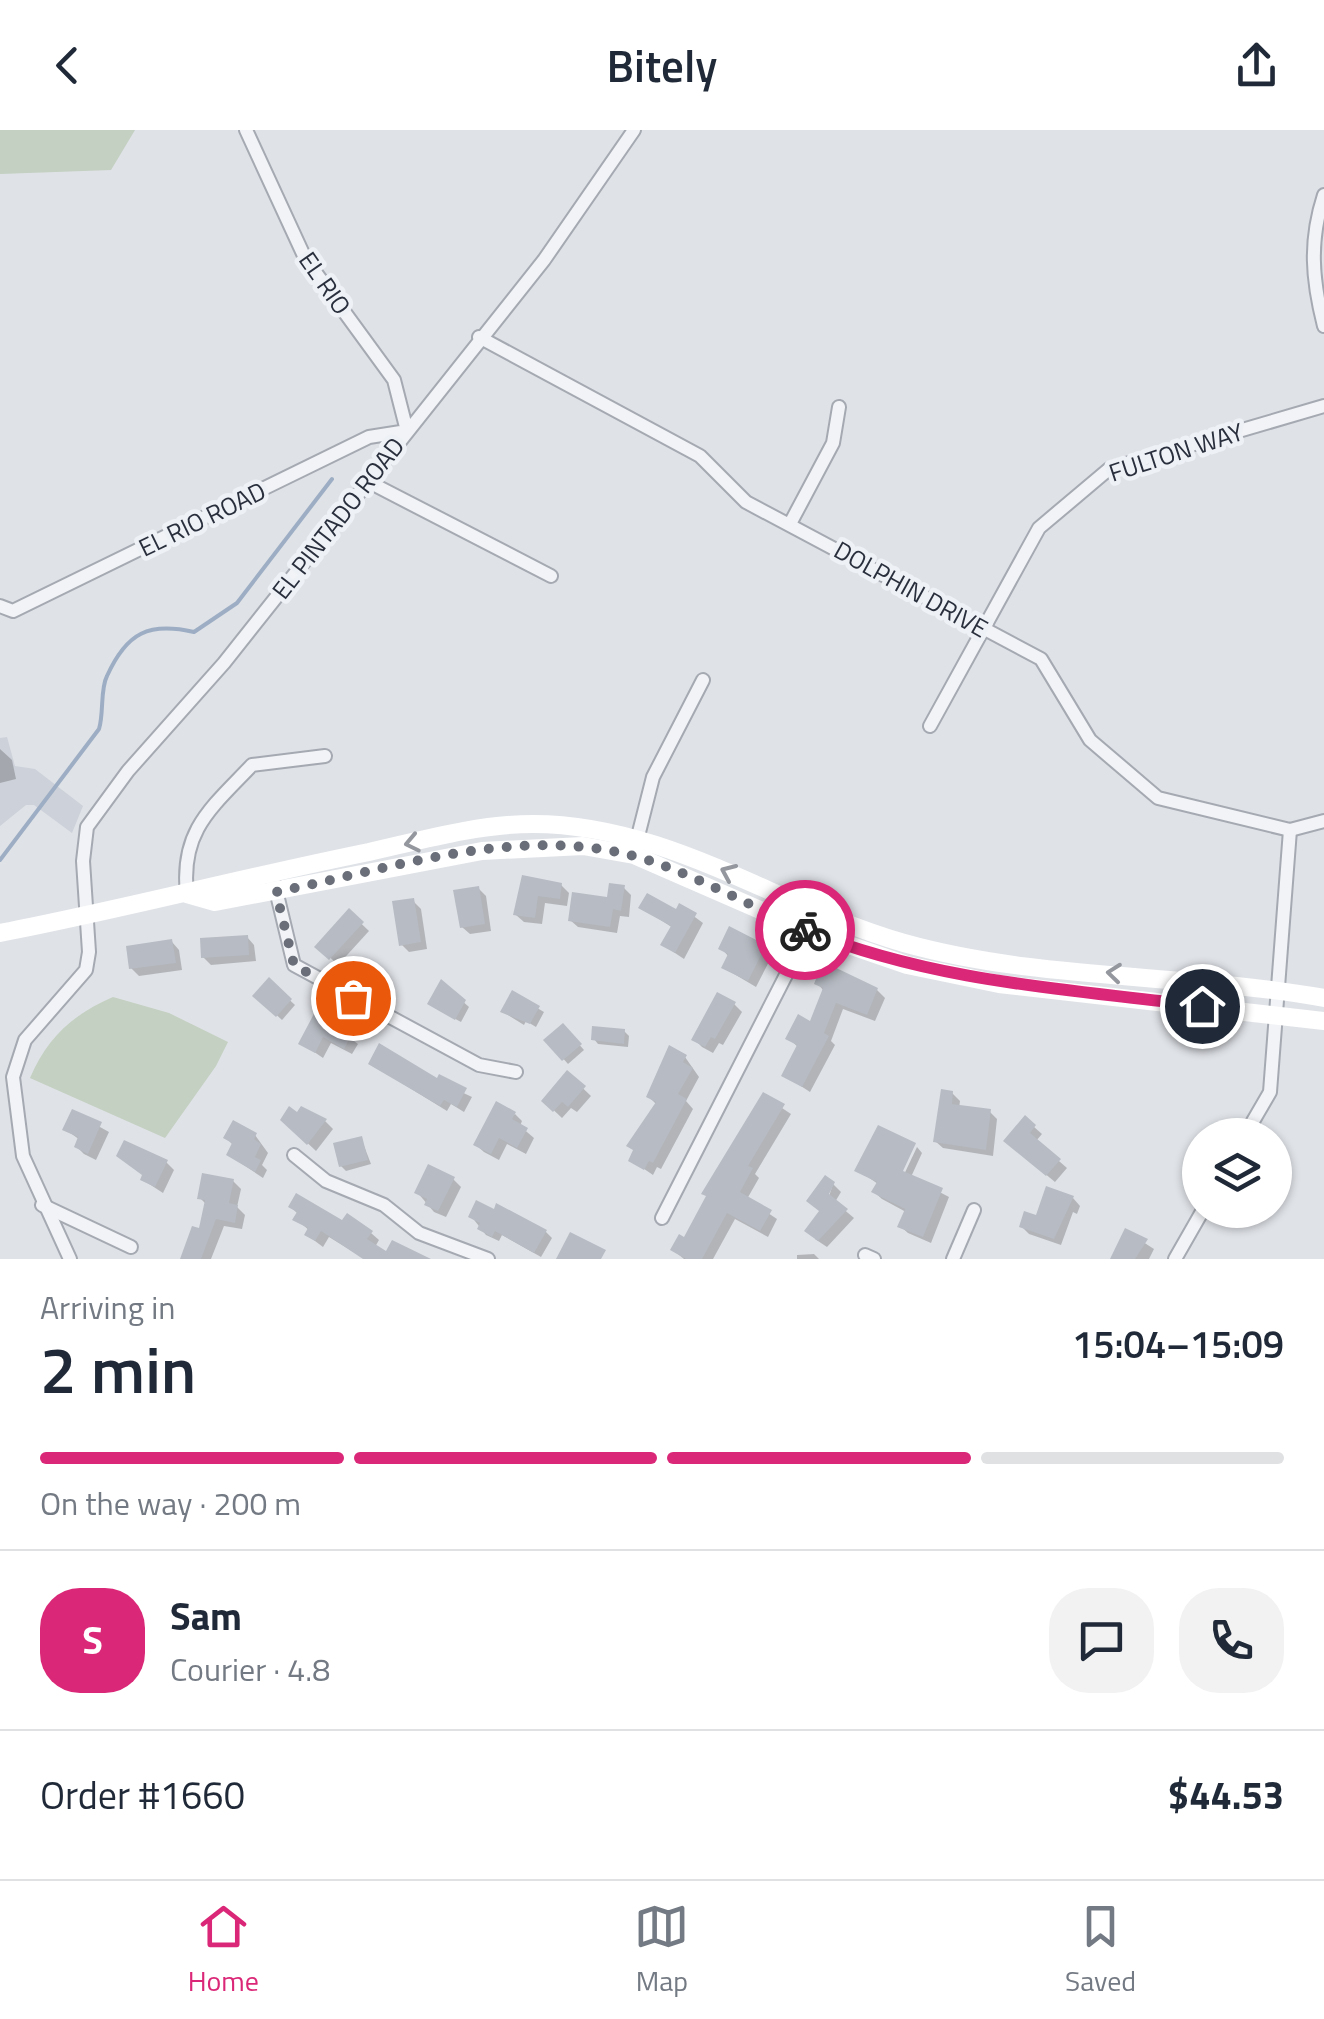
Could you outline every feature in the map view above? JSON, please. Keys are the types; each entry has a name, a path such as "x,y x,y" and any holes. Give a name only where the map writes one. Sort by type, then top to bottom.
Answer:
{"street":[{"name":"EL RIO","path":"246,130 304,258 394,380 407,432"},
{"name":"EL PINTADO ROAD","path":"70,1259 42,1205 23,1156 12,1077 24,1040 86,970 86,828 128,771 224,663 479,337 544,260 634,130"},
{"path":"1324,195 1312,242 1313,283 1324,326"},
{"name":"DOLPHIN DRIVE","path":"479,337 700,456 746,502 791,522 1041,658 1090,740 1158,798 1290,830 1324,822"},
{"name":"FULTON WAY","path":"930,726 1039,528 1109,468 1324,406"},
{"path":"791,522 832,443 839,407"},
{"name":"EL RIO ROAD","path":"0,606 13,611 369,437 407,432"},
{"path":"367,481 551,576"},
{"path":"636,846 653,777 703,680"},
{"path":"186,894 184,868 191,835 252,765 324,756"},
{"path":"0,933 89,917 271,870 478,829 530,824 587,827 908,944 1001,961 1324,998"},
{"path":"1255,1118 1270,1092 1290,830"},
{"path":"186,894 215,902 513,846 636,846 808,931 907,966 999,984 1324,1021"},
{"path":"271,870 294,965 479,1065 516,1072"},
{"path":"662,1218 817,912"},
{"path":"294,1155 326,1181 384,1204 419,1233 488,1259"},
{"path":"42,1205 131,1247"},
{"path":"953,1259 974,1210"},
{"path":"1176,1259 1193,1228"}],"shaded area":[{"path":"7,737 15,766 35,769 83,806 72,833 34,805 26,805 0,826 0,738"}],"green space":[{"path":"0,130 135,130 111,170 0,174"},
{"path":"113,997 169,1013 228,1042 216,1066 165,1138 30,1078 63,1029"}],"building":[{"path":"522,875 562,883 560,899 538,896 535,918 513,915"},
{"path":"609,883 625,885 621,911 613,909 610,927 568,921 572,892 607,897"},
{"path":"479,886 485,924 460,928 453,890"},
{"path":"647,893 676,909 679,903 697,913 675,953 660,945 671,926 638,908"},
{"path":"414,898 421,942 399,946 392,901"},
{"path":"349,908 364,922 329,960 314,947"},
{"path":"729,926 766,945 748,981 721,968 728,954 718,949"},
{"path":"248,935 249,955 201,958 200,938"},
{"path":"172,939 176,963 129,969 126,946"},
{"path":"830,965 878,988 867,1015 836,1003 824,1033 829,1036 802,1087 781,1076 797,1045 785,1039 798,1014 810,1021 823,988 814,984 821,966 828,969"},
{"path":"269,977 292,999 276,1017 252,996"},
{"path":"441,979 466,1000 455,1020 427,1004"},
{"path":"512,990 540,1006 530,1024 500,1012"},
{"path":"717,992 736,1002 715,1039 711,1037 705,1047 691,1040"},
{"path":"316,1010 352,1034 344,1049 323,1037 315,1053 298,1044"},
{"path":"563,1023 582,1044 562,1061 543,1040"},
{"path":"592,1026 625,1029 624,1044 591,1040"},
{"path":"379,1043 437,1078 439,1074 467,1088 457,1107 444,1100 440,1106 368,1064"},
{"path":"669,1045 687,1055 683,1062 693,1068 678,1094 687,1099 653,1163 649,1161 644,1170 628,1161 633,1150 626,1146 656,1102 646,1097"},
{"path":"567,1070 586,1086 568,1107 562,1102 553,1112 541,1101"},
{"path":"941,1089 953,1091 952,1104 991,1109 986,1150 933,1142"},
{"path":"763,1092 785,1104 748,1166 753,1168 740,1192 772,1210 760,1231 727,1213 702,1259 686,1259 670,1250 679,1234 684,1237 706,1196 701,1194"},
{"path":"496,1101 516,1112 512,1119 528,1128 517,1148 499,1138 491,1154 473,1145"},
{"path":"289,1106 297,1112 301,1106 327,1119 307,1145 280,1120"},
{"path":"72,1109 102,1122 88,1154 74,1147 78,1137 62,1130"},
{"path":"1025,1115 1036,1125 1030,1133 1061,1159 1046,1176 1003,1141"},
{"path":"233,1120 257,1133 254,1139 261,1144 255,1157 261,1160 255,1172 226,1155 232,1143 223,1138"},
{"path":"878,1125 916,1143 903,1171 943,1188 923,1237 897,1227 905,1209 871,1192 877,1182 854,1171"},
{"path":"362,1136 368,1160 339,1167 333,1143"},
{"path":"124,1140 168,1160 155,1187 140,1180 142,1175 116,1156"},
{"path":"428,1164 455,1177 438,1211 424,1205 427,1199 414,1193"},
{"path":"202,1173 234,1179 229,1203 238,1205 235,1223 216,1219 201,1259 180,1259 192,1226 199,1228 205,1200 197,1199"},
{"path":"825,1175 835,1182 829,1194 848,1209 818,1241 804,1231 819,1211 806,1201"},
{"path":"1046,1186 1074,1196 1054,1239 1019,1227 1024,1211 1036,1215"},
{"path":"296,1193 342,1220 347,1213 373,1231 367,1239 386,1251 392,1240 431,1259 363,1259 321,1231 315,1241 304,1235 308,1228 292,1220 297,1212 288,1207"},
{"path":"476,1200 494,1209 496,1203 547,1230 534,1253 495,1231 492,1237 477,1229 480,1223 468,1217"},
{"path":"1125,1228 1148,1239 1135,1259 1110,1259"},
{"path":"570,1232 606,1250 601,1259 556,1259"}],"waterway":[{"path":"0,860 99,729 105,681 123,649 131,640 152,630 194,632 237,603 332,479"}],"way so far":[{"path":"353,998 294,965 276,892 513,846 584,846 634,856 805,930"}],"route":[{"path":"805,930 907,966 954,976 1202,1006"}]}
